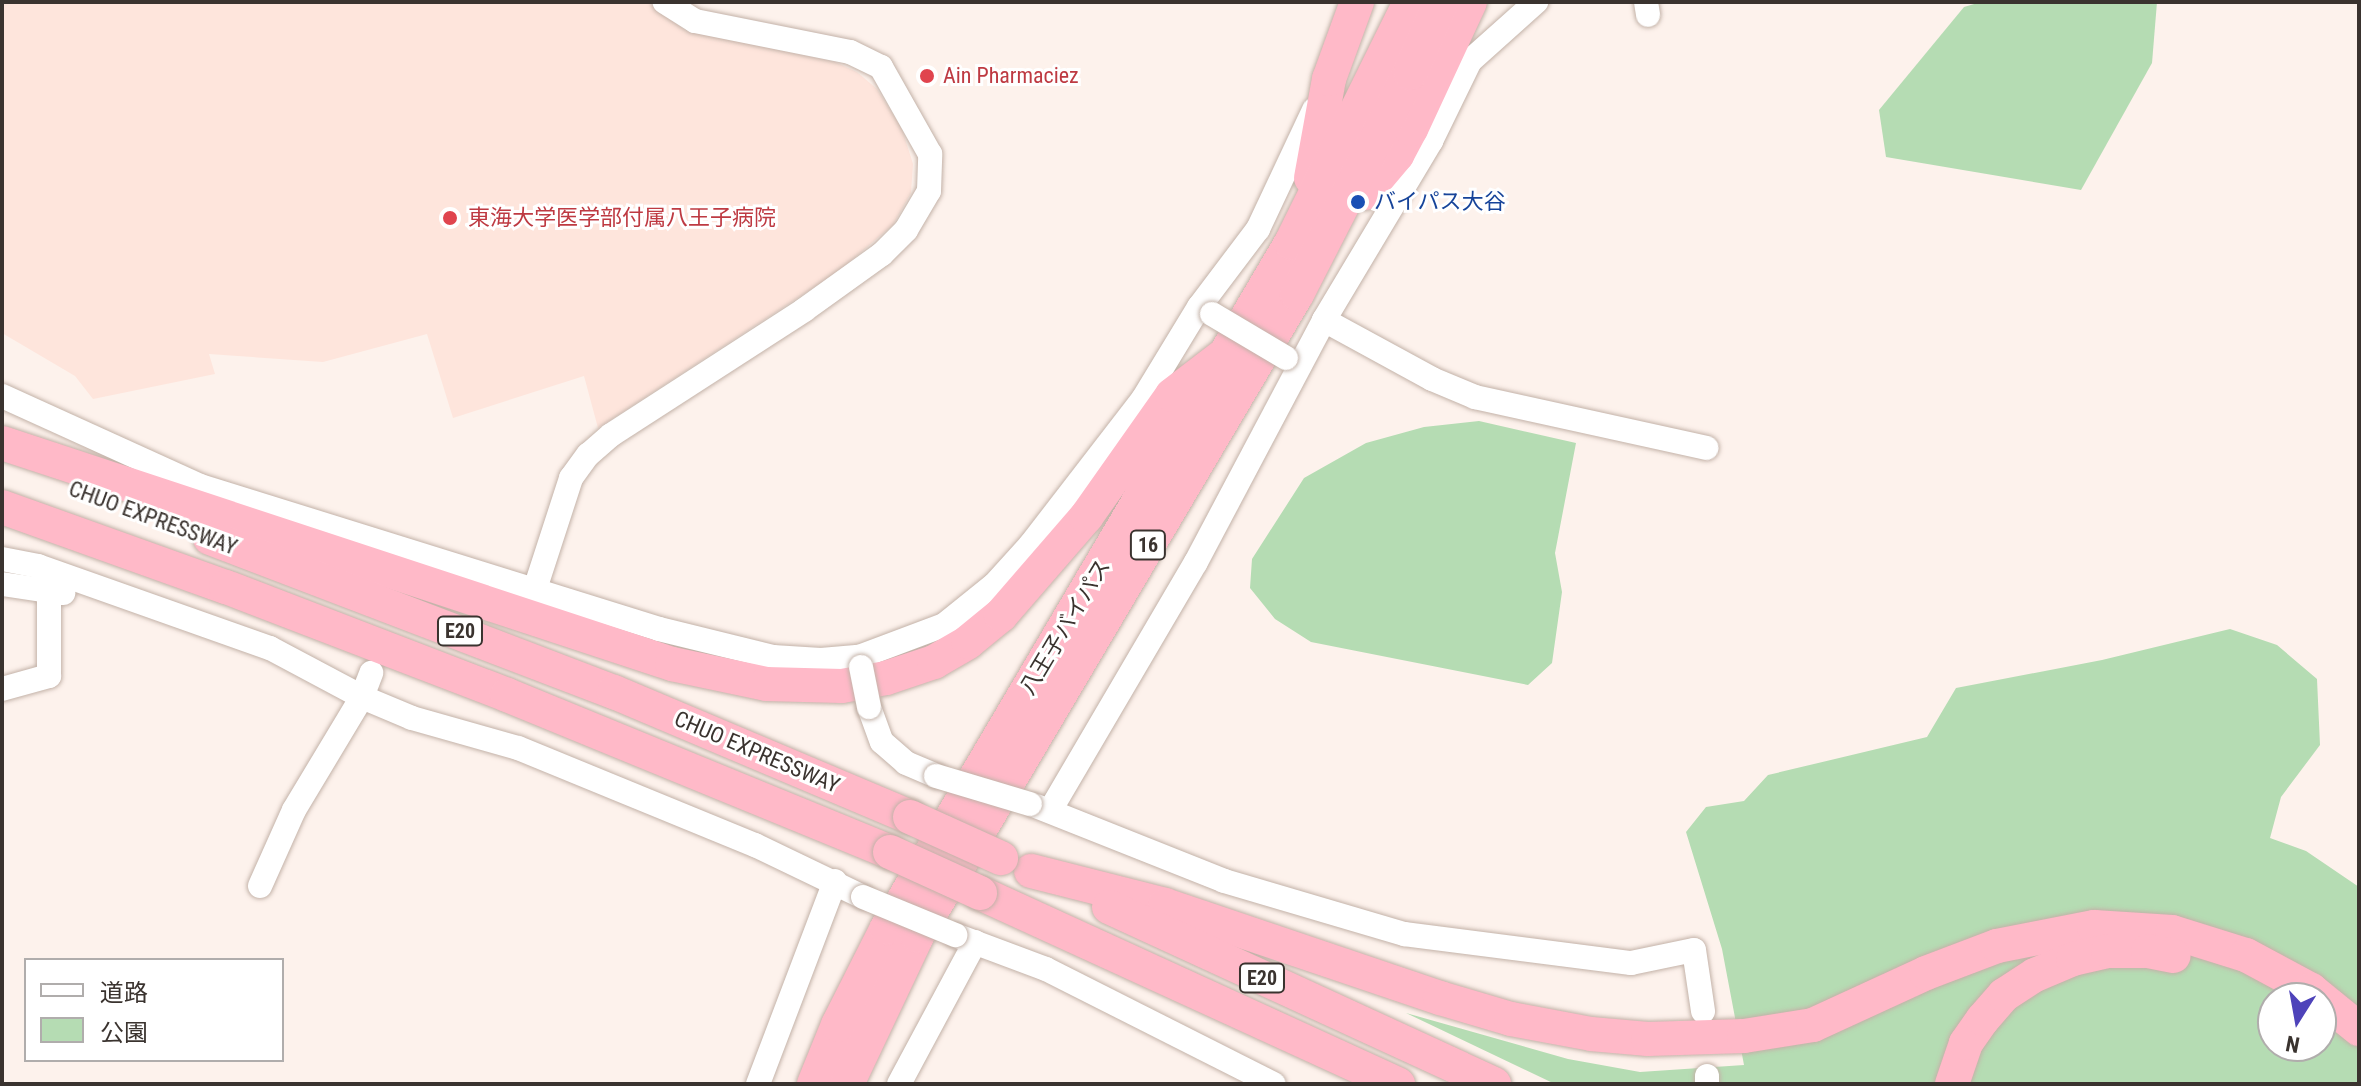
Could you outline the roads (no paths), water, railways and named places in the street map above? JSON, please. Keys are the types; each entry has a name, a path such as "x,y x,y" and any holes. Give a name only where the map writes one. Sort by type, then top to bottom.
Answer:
{"highway":[{"path":"1291,243 1317,159 1329,79 1357,2"},
{"path":"1329,79 1359,49 1389,2"},
{"name":"八王子バイパス","path":"814,1084 838,1025 887,928 1291,243 1410,2"},
{"name":"八王子バイパス","path":"847,1084 917,936 1330,235 1441,2"},
{"name":"16","path":"1330,235 1397,155 1421,135 1470,2"},
{"path":"2,443 672,664 766,684 842,686 886,678 934,662 968,642 1001,615 1086,517 1172,395 1227,353"},
{"name":"CHUO EXPRESSWAY","path":"2,465 347,588 614,692 910,817 1494,1084"},
{"name":"CHUO EXPRESSWAY","path":"2,507 226,587 507,695 890,852 1398,1084"},
{"path":"1016,865 1165,905 1511,1019 1591,1034 1648,1039 1744,1036 1813,1025 1926,973 1997,946 2051,932 2094,927 2172,932 2246,955 2311,990 2359,1029"},
{"path":"1952,1084 1966,1043 2004,995 2035,975 2073,959 2108,951 2148,951 2228,970 2257,984"},
{"path":"2337,1036 2359,1056"}],"street":[{"path":"535,589 571,478 588,455 611,435 804,310 882,254 906,230 929,191 930,154 881,67 850,52 695,21 665,2"},
{"path":"1040,807 1196,562 1292,363 1324,320 1421,135 1470,61 1536,2"},
{"path":"2,396 200,486 418,556 659,629 759,654 860,662 944,625 994,585 1031,544 1143,399 1206,310 1270,209 1329,79"},
{"path":"1206,310 1292,363"},
{"path":"1324,320 1432,379 1475,397 1706,448"},
{"path":"2,559 38,566 270,648 362,697 412,718 518,748 835,881 863,897 1046,969 1234,1074 1274,1084"},
{"path":"2,584 134,600"},
{"path":"2,689 49,676 49,591"},
{"path":"860,662 869,707 882,742 906,763 936,776 1040,807 1224,881 1404,934 1631,963 1694,950 1703,1011"},
{"path":"260,886 294,810 362,697 371,673"},
{"path":"758,1084 835,881"},
{"path":"899,1084 965,939"}],"place":[{"name":"Ain Pharmaciez","path":"927,76"},
{"name":"バイパス大谷","path":"1358,202"},
{"name":"東海大学医学部付属八王子病院","path":"450,218"}]}
